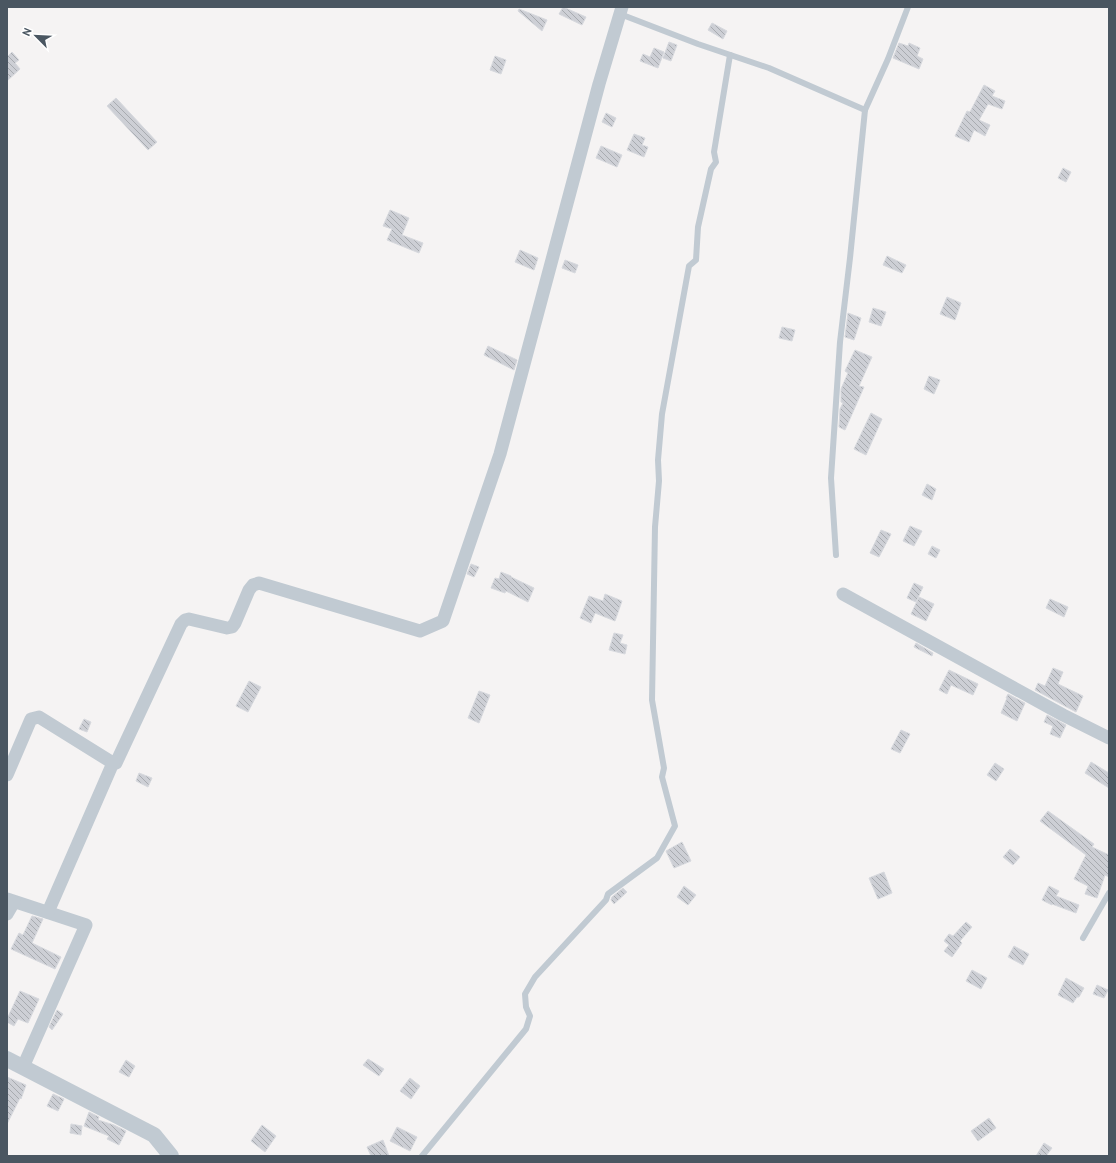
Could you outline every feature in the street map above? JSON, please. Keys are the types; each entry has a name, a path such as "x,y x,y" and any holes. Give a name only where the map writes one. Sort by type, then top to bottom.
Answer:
{"street":[{"path":"48,912 113,763 116,763 118,760 181,624 185,620 188,619 227,628 232,627 249,590 253,585 259,583 420,631 443,621 500,454 599,84 621,10"},
{"path":"844,594 1063,715 1109,738"},
{"path":"7,775 31,719 39,717 113,763"},
{"path":"7,914 10,901 86,925 23,1067"},
{"path":"7,1059 154,1135 171,1156"}],"lane":[{"path":"836,555 832,478 839,357 865,110 888,59 908,7"},
{"path":"621,10 730,55 769,68 865,110"},
{"path":"422,1156 526,1029 530,1016 526,1007 525,994 535,977 606,900 608,894 657,858 675,826 662,777 664,768 652,700 655,527 659,481 658,460 662,414 690,266 696,260 698,227 711,169 716,162 714,152 730,55"},
{"path":"1083,938 1109,893"}],"building":[{"path":"563,7 586,17 582,25 559,14"},
{"path":"519,9 547,20 542,31 518,11"},
{"path":"712,23 727,31 723,39 708,30"},
{"path":"669,42 677,45 671,61 663,58"},
{"path":"899,43 908,46 909,43 920,48 917,56 923,59 919,69 893,58"},
{"path":"654,48 664,52 658,68 640,61 643,54 650,57"},
{"path":"12,52 19,60 15,63 20,69 7,81 7,54 8,56"},
{"path":"495,56 506,60 501,74 490,70"},
{"path":"984,85 995,91 992,96 1005,101 1002,109 988,104 979,120 990,125 985,136 974,130 969,142 955,136 967,111 970,112"},
{"path":"116,98 157,142 148,150 107,106"},
{"path":"606,113 616,118 612,127 602,122"},
{"path":"634,134 645,138 642,145 648,147 644,157 627,150"},
{"path":"601,146 622,155 617,167 596,158"},
{"path":"1063,168 1071,172 1066,182 1058,178"},
{"path":"390,210 409,218 402,235 423,243 419,253 387,240 392,229 383,226"},
{"path":"520,250 538,258 534,270 515,262"},
{"path":"887,256 906,265 902,273 883,265"},
{"path":"565,260 578,265 575,273 562,268"},
{"path":"947,297 961,303 955,320 940,314"},
{"path":"873,308 886,312 881,326 869,322"},
{"path":"848,313 861,318 854,340 845,337"},
{"path":"782,327 795,330 792,341 779,338"},
{"path":"488,346 517,360 514,370 484,355"},
{"path":"855,350 872,357 859,386 864,387 845,430 839,427 840,409 843,403 841,402 841,389 848,373 845,371"},
{"path":"929,376 940,380 934,394 924,389"},
{"path":"871,413 882,419 866,455 854,449"},
{"path":"927,484 936,489 932,500 922,495"},
{"path":"910,526 922,531 914,546 903,541"},
{"path":"881,530 891,534 879,557 870,553"},
{"path":"932,546 940,550 936,558 928,554"},
{"path":"471,564 479,567 474,577 467,574"},
{"path":"501,572 534,588 528,602 506,591 505,593 491,588 495,578 499,579"},
{"path":"914,583 923,587 916,602 907,598"},
{"path":"605,594 622,601 615,621 595,613 591,623 580,618 589,596 603,601"},
{"path":"919,597 934,604 926,621 911,614"},
{"path":"1050,599 1068,607 1064,617 1046,608"},
{"path":"614,633 623,635 620,643 627,645 625,654 609,650"},
{"path":"916,643 933,653 932,656 914,647"},
{"path":"1053,668 1063,672 1058,684 1083,696 1076,712 1035,690 1038,683 1045,686"},
{"path":"949,670 978,684 973,695 951,685 947,694 939,690"},
{"path":"249,681 261,687 248,712 236,706"},
{"path":"479,691 490,695 479,723 468,718"},
{"path":"1008,694 1025,703 1017,721 1001,713"},
{"path":"1047,715 1066,725 1060,738 1050,734 1053,726 1044,722"},
{"path":"84,719 91,722 87,732 79,729"},
{"path":"901,730 910,734 900,753 891,749"},
{"path":"1091,762 1109,773 1109,788 1085,773"},
{"path":"995,763 1004,769 996,781 987,775"},
{"path":"139,773 152,778 148,787 136,781"},
{"path":"1048,811 1094,844 1092,847 1109,855 1109,877 1105,875 1097,898 1085,894 1088,886 1074,879 1086,855 1040,821"},
{"path":"682,842 691,861 674,868 666,851"},
{"path":"1010,849 1020,857 1013,865 1003,857"},
{"path":"884,872 892,893 878,899 869,878"},
{"path":"684,886 696,895 688,905 677,897"},
{"path":"1049,886 1059,891 1056,896 1079,905 1076,913 1042,900"},
{"path":"623,888 627,892 614,904 611,900 612,897"},
{"path":"32,916 43,919 32,943 61,957 55,969 11,949 19,933 23,935"},
{"path":"966,922 972,927 960,941 962,943 952,957 944,951 949,945 944,941 949,934 953,936"},
{"path":"1014,946 1029,954 1023,965 1008,957"},
{"path":"972,970 987,978 981,989 966,981"},
{"path":"1066,978 1084,988 1079,997 1077,997 1073,1003 1058,995"},
{"path":"1097,985 1108,990 1104,998 1093,994"},
{"path":"20,991 39,999 28,1023 18,1019 14,1026 7,1022 7,1019"},
{"path":"57,1010 63,1014 52,1030 49,1027"},
{"path":"368,1059 384,1069 379,1076 363,1065"},
{"path":"126,1060 135,1066 129,1077 119,1072"},
{"path":"7,1077 26,1085 21,1099 20,1098 7,1124"},
{"path":"410,1078 420,1086 411,1099 400,1091"},
{"path":"53,1094 64,1099 58,1111 47,1106"},
{"path":"89,1112 99,1117 98,1120 126,1131 119,1145 107,1139 109,1136 84,1126"},
{"path":"989,1118 996,1128 978,1141 971,1131"},
{"path":"71,1124 82,1126 81,1135 70,1133"},
{"path":"262,1125 276,1136 265,1152 251,1141"},
{"path":"397,1127 417,1137 410,1151 390,1141"},
{"path":"383,1140 389,1156 371,1156 367,1147"},
{"path":"1044,1143 1052,1148 1046,1156 1036,1156"}]}
